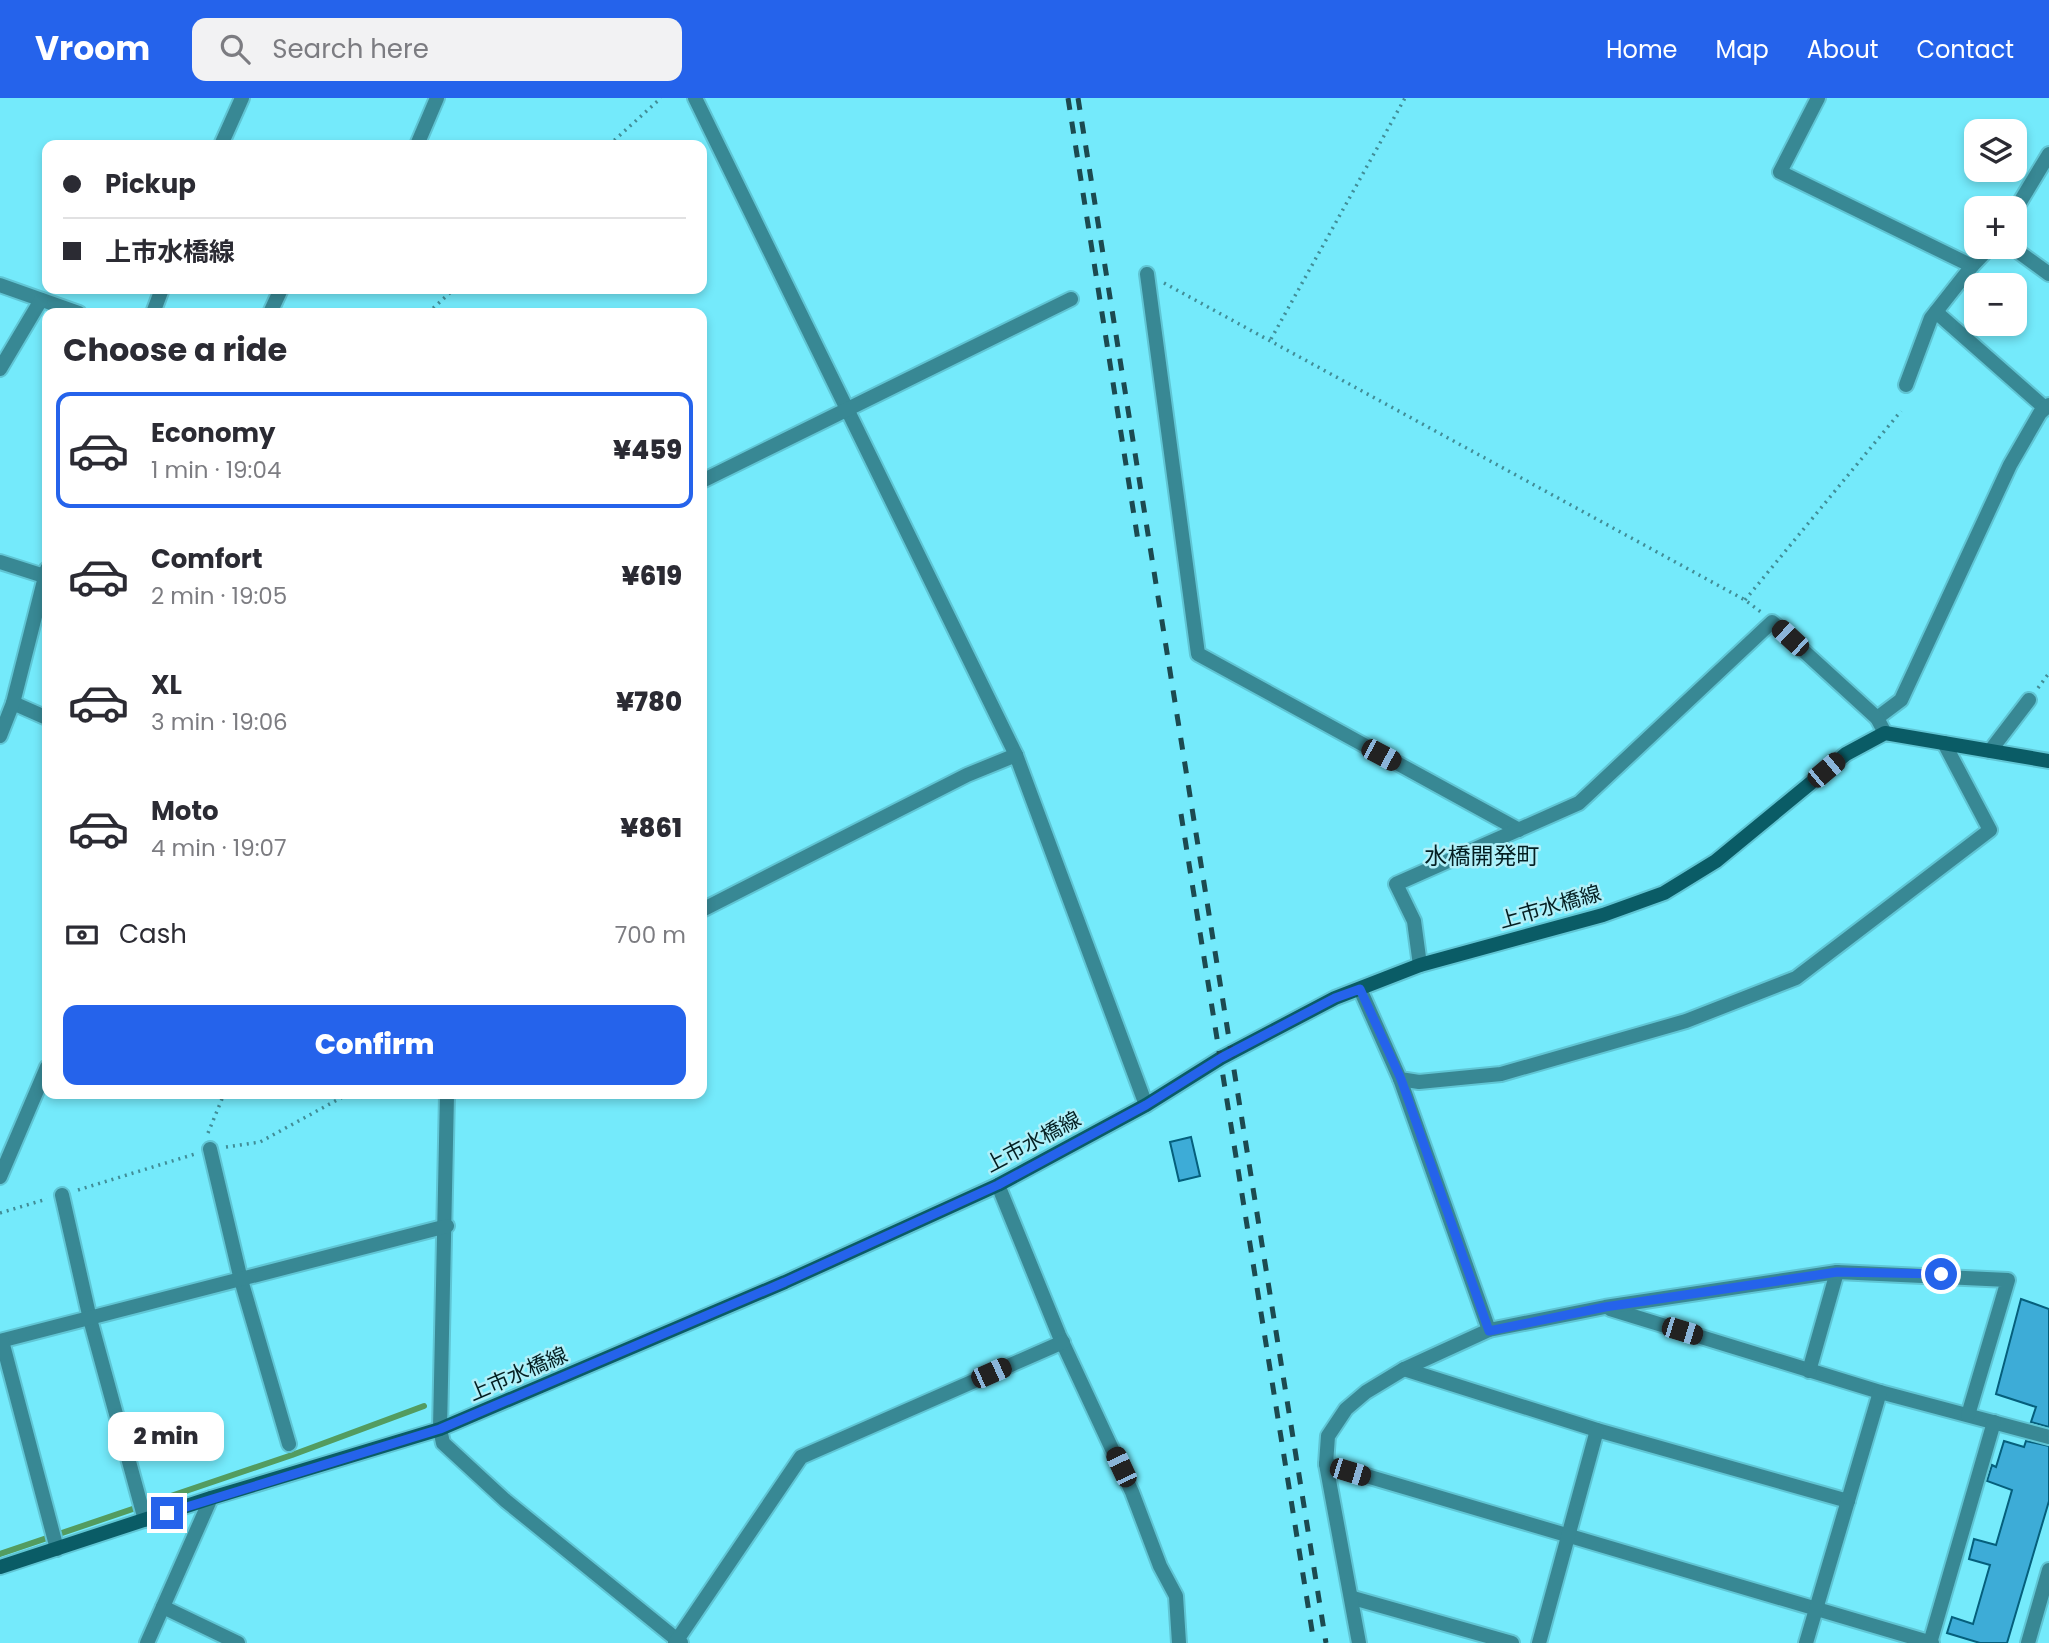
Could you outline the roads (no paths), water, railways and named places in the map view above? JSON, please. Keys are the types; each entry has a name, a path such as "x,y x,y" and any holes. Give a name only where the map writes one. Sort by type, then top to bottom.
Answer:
{"main road":[{"path":"1885,733 2049,761"},
{"name":"上市水橋線","path":"0,1567 211,1498 440,1429 760,1293 998,1185 1146,1105 1221,1058 1335,998 1420,965 1602,915 1664,893 1716,861 1846,754 1885,733"}],"street":[{"path":"223,140 242,98"},
{"path":"419,140 438,98"},
{"path":"695,98 1016,755 1146,1105"},
{"path":"1818,98 1780,172 1972,266"},
{"path":"2023,196 2049,153"},
{"path":"2027,258 2049,274"},
{"path":"1906,385 1936,312 1979,259"},
{"path":"1147,274 1198,654 1519,830"},
{"path":"0,285 64,308"},
{"path":"707,479 1071,299"},
{"path":"0,369 41,300"},
{"path":"1877,718 1901,700 2010,465 2047,406 1936,312"},
{"path":"0,562 42,571"},
{"path":"0,736 13,703 42,584"},
{"path":"1420,965 1415,921 1396,884 1578,803 1772,622 1877,718 1885,733"},
{"path":"1990,751 2029,700"},
{"path":"13,703 42,716"},
{"path":"1401,1079 1419,1082 1501,1074 1686,1021 1796,978 1990,830 1944,743"},
{"path":"707,907 967,775 1016,755"},
{"path":"1360,989 1401,1079 1489,1331"},
{"path":"0,1177 42,1079"},
{"path":"447,1099 447,1226 440,1429 443,1443 506,1501 677,1642 802,1457 1063,1342"},
{"path":"210,1149 241,1280 289,1444"},
{"path":"998,1185 1063,1342 1132,1492 1160,1566 1176,1596 1179,1643"},
{"path":"62,1195 90,1318 145,1520"},
{"path":"57,1549 1,1341 447,1226"},
{"path":"1809,1371 1837,1272"},
{"path":"1359,1643 1353,1598 1326,1464 1328,1436 1346,1409 1366,1392 1404,1369 1489,1331 1605,1307 1837,1272 2008,1280 1968,1415"},
{"path":"1605,1307 1880,1392 2049,1437"},
{"path":"1404,1369 1597,1430 1848,1501"},
{"path":"1806,1643 1880,1392"},
{"path":"1326,1464 1931,1643 1994,1422"},
{"path":"1539,1643 1597,1430"},
{"path":"147,1643 211,1498"},
{"path":"2028,1643 2049,1570"},
{"path":"1353,1598 1512,1643"},
{"path":"163,1607 238,1643"}],"waterway":[{"path":"0,1554 292,1455 424,1406"}],"railway":[{"path":"1068,98 1139,547"},
{"path":"1078,98 1326,1643"},
{"path":"1181,814 1314,1643"}],"district":[{"name":"水橋開発町","path":"1482,856"}]}
